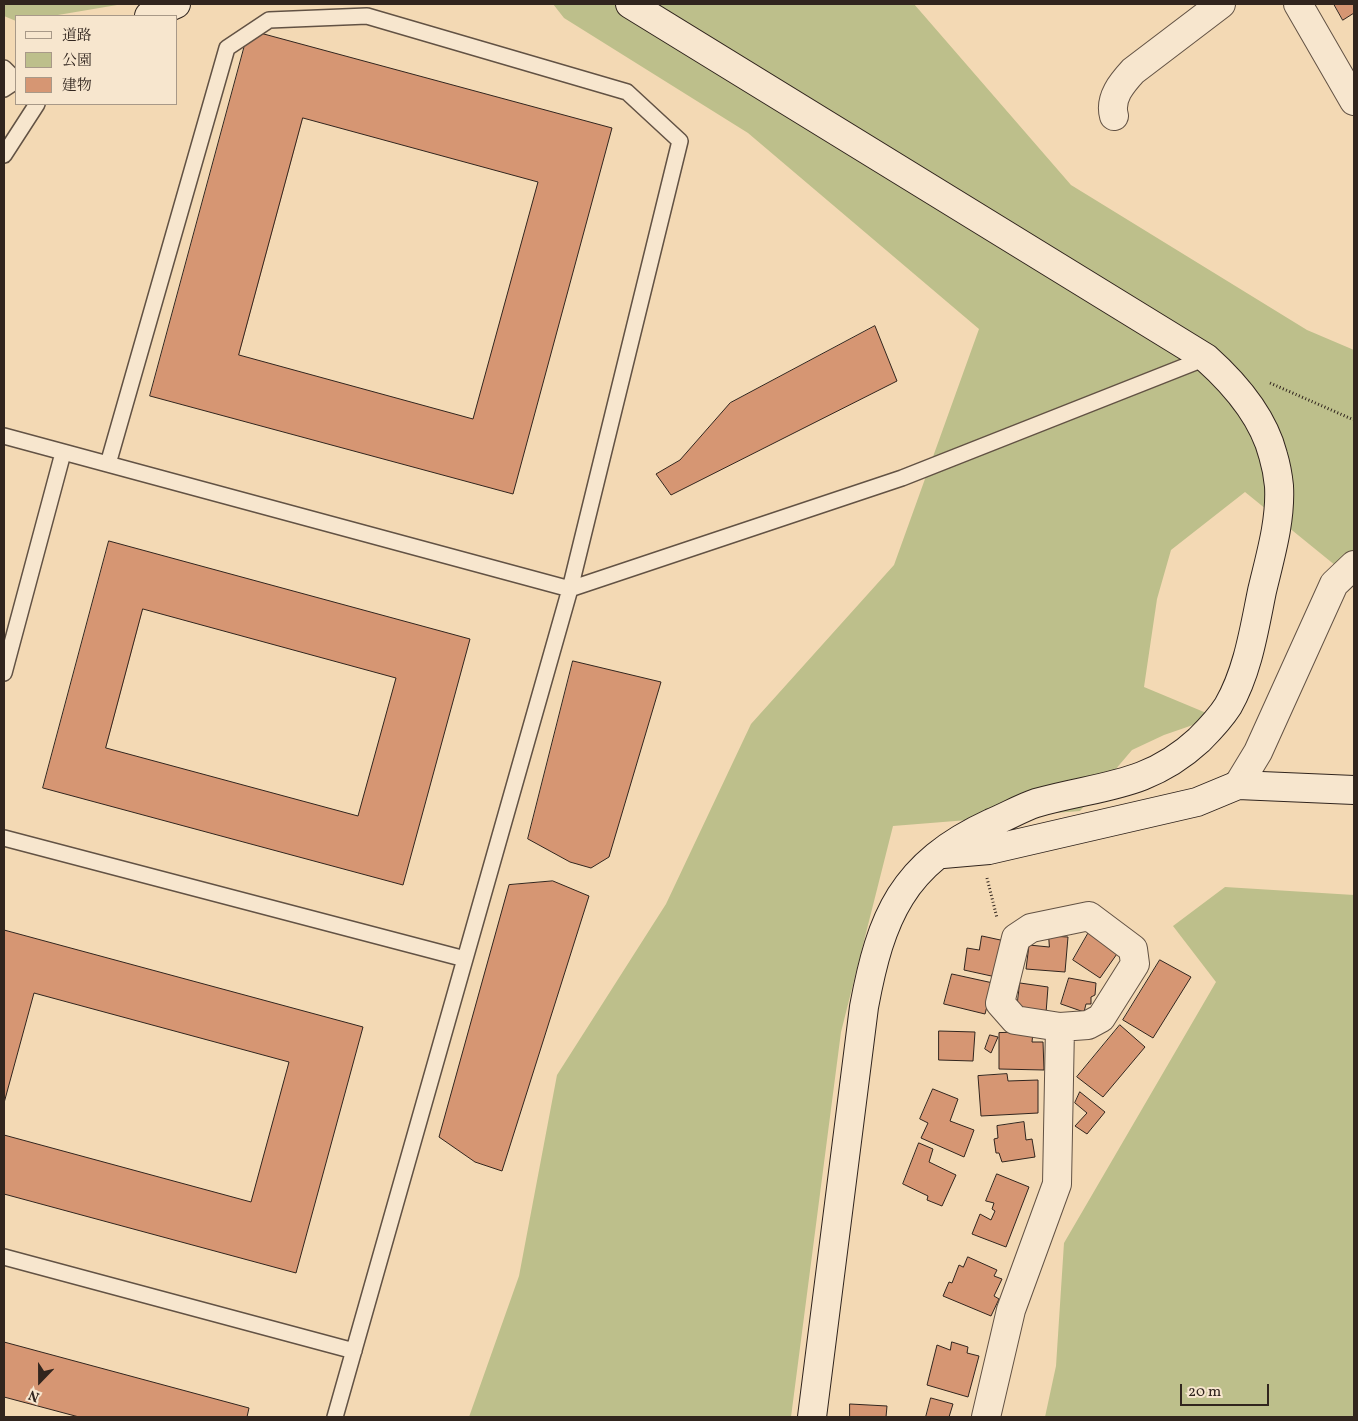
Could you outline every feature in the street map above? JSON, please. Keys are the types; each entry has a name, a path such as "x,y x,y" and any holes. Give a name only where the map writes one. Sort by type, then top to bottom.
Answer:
{"street":[{"path":"151,15 176,4"},
{"path":"630,4 1206,358 1229,379 1255,414 1273,454 1279,486 1277,527 1244,670 1227,707 1199,739 1160,770 1112,787 1034,804 975,831 922,867 903,890 885,923 873,959 862,1017 812,1417"},
{"path":"1114,116 1112,109 1117,94 1122,83 1133,71 1221,4"},
{"path":"1298,4 1354,101"},
{"path":"1238,785 1258,752 1354,565"},
{"path":"939,854 988,850 1197,802 1238,785 1354,790"},
{"path":"1089,916 1133,949 1135,964 1101,1018 1088,1025 1060,1027 1015,1020 1000,1003 1016,938 1031,928 1089,916"},
{"path":"986,1417 1010,1310 1057,1184 1060,1027"}],"lane":[{"path":"108,464 227,48 269,20 366,16 627,92 680,141 570,589 335,1417"},
{"path":"4,68 15,79"},
{"path":"4,89 15,81"},
{"path":"4,154 36,105"},
{"path":"4,436 570,589 902,478 1206,358"},
{"path":"4,674 64,453"},
{"path":"4,838 465,959"},
{"path":"4,1257 354,1351"}],"path":[{"path":"1268,381 1354,420"},
{"path":"986,872 998,920"}],"green space":[{"path":"4,4 123,4 58,15 15,15 15,21 4,16"},
{"path":"553,4 914,4 1071,185 1307,330 1354,350 1354,553 1341,570 1245,492 1171,550 1157,599 1144,687 1216,717 1164,735 1132,750 1080,811 893,826 841,1032 791,1417 469,1417 519,1276 557,1075 666,904 751,724 894,565 979,329 748,133 564,18"},
{"path":"1225,887 1354,895 1354,1417 1045,1417 1056,1366 1064,1243 1216,982 1173,926"}],"building":[{"path":"1334,4 1354,4 1354,13 1343,20"},
{"path":"249,30 612,128 513,494 150,396","holes":["303,118 538,182 473,419 239,355"]},
{"path":"875,326 897,381 671,495 656,474 680,460 730,403"},
{"path":"109,541 470,639 403,885 43,788","holes":["143,609 396,678 358,816 106,748"]},
{"path":"573,661 661,682 609,857 591,868 570,862 528,839"},
{"path":"553,881 589,896 502,1171 475,1162 439,1137 509,885"},
{"path":"4,930 363,1027 296,1273 4,1194 4,1135 251,1202 289,1062 34,993 4,1103"},
{"path":"1089,932 1119,951 1100,978 1073,960"},
{"path":"982,936 1005,941 996,977 964,970 967,948 979,950"},
{"path":"1049,936 1068,937 1065,972 1026,969 1029,945 1049,947"},
{"path":"1160,960 1191,977 1153,1038 1123,1020"},
{"path":"952,974 993,983 985,1014 944,1004"},
{"path":"1069,978 1096,983 1095,995 1091,997 1091,1004 1086,1004 1084,1012 1061,1004"},
{"path":"1020,983 1048,987 1046,1013 1017,1009"},
{"path":"1120,1025 1145,1047 1103,1097 1077,1077"},
{"path":"939,1031 975,1032 973,1061 939,1060"},
{"path":"1033,1032 1032,1042 1043,1042 1044,1070 999,1069 999,1033"},
{"path":"990,1035 998,1037 991,1053 985,1049"},
{"path":"1007,1074 1008,1081 1038,1080 1038,1113 981,1116 978,1076"},
{"path":"933,1089 958,1099 950,1121 974,1130 964,1157 921,1138 928,1123 920,1119"},
{"path":"1080,1092 1105,1112 1087,1134 1075,1126 1087,1113 1075,1103"},
{"path":"1024,1122 1026,1140 1032,1139 1035,1157 1002,1162 999,1153 996,1153 994,1139 998,1138 997,1126"},
{"path":"919,1143 933,1149 929,1162 956,1175 942,1206 927,1200 928,1196 903,1184"},
{"path":"997,1174 1029,1187 1006,1247 972,1234 980,1214 991,1220 995,1211 992,1209 994,1203 986,1201"},
{"path":"968,1257 997,1270 994,1276 1002,1279 994,1296 999,1299 991,1316 943,1296 949,1282 952,1283 959,1265 963,1267"},
{"path":"4,1342 249,1408 247,1417 79,1417 4,1397"},
{"path":"952,1342 968,1347 967,1353 979,1356 968,1397 927,1385 937,1345 950,1350"},
{"path":"931,1398 953,1404 949,1417 926,1417"},
{"path":"850,1404 887,1406 886,1417 850,1417"}]}
